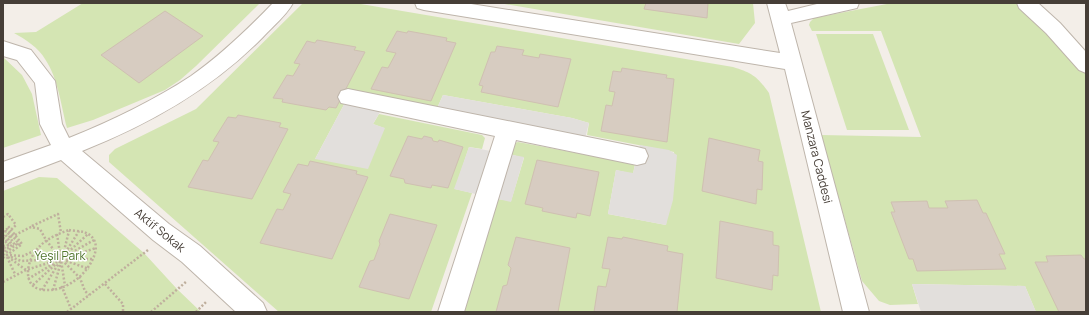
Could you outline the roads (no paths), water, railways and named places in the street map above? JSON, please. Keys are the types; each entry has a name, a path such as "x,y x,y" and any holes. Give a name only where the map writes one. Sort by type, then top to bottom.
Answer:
{"street":[{"path":"3,172 64,149 159,107 200,81 254,35 284,3"},
{"path":"424,3 793,63"},
{"path":"779,11 850,3"},
{"path":"1026,3 1053,28 1086,65"},
{"name":"Manzara Caddesi","path":"779,11 856,312"},
{"path":"3,48 24,54 45,81 51,124 64,149"},
{"path":"348,97 637,156"},
{"path":"451,312 508,130"},
{"name":"Aktif Sokak","path":"64,149 161,232 191,254 254,312"}],"park label":[{"name":"Yeşil Park","path":"60,255"}]}
